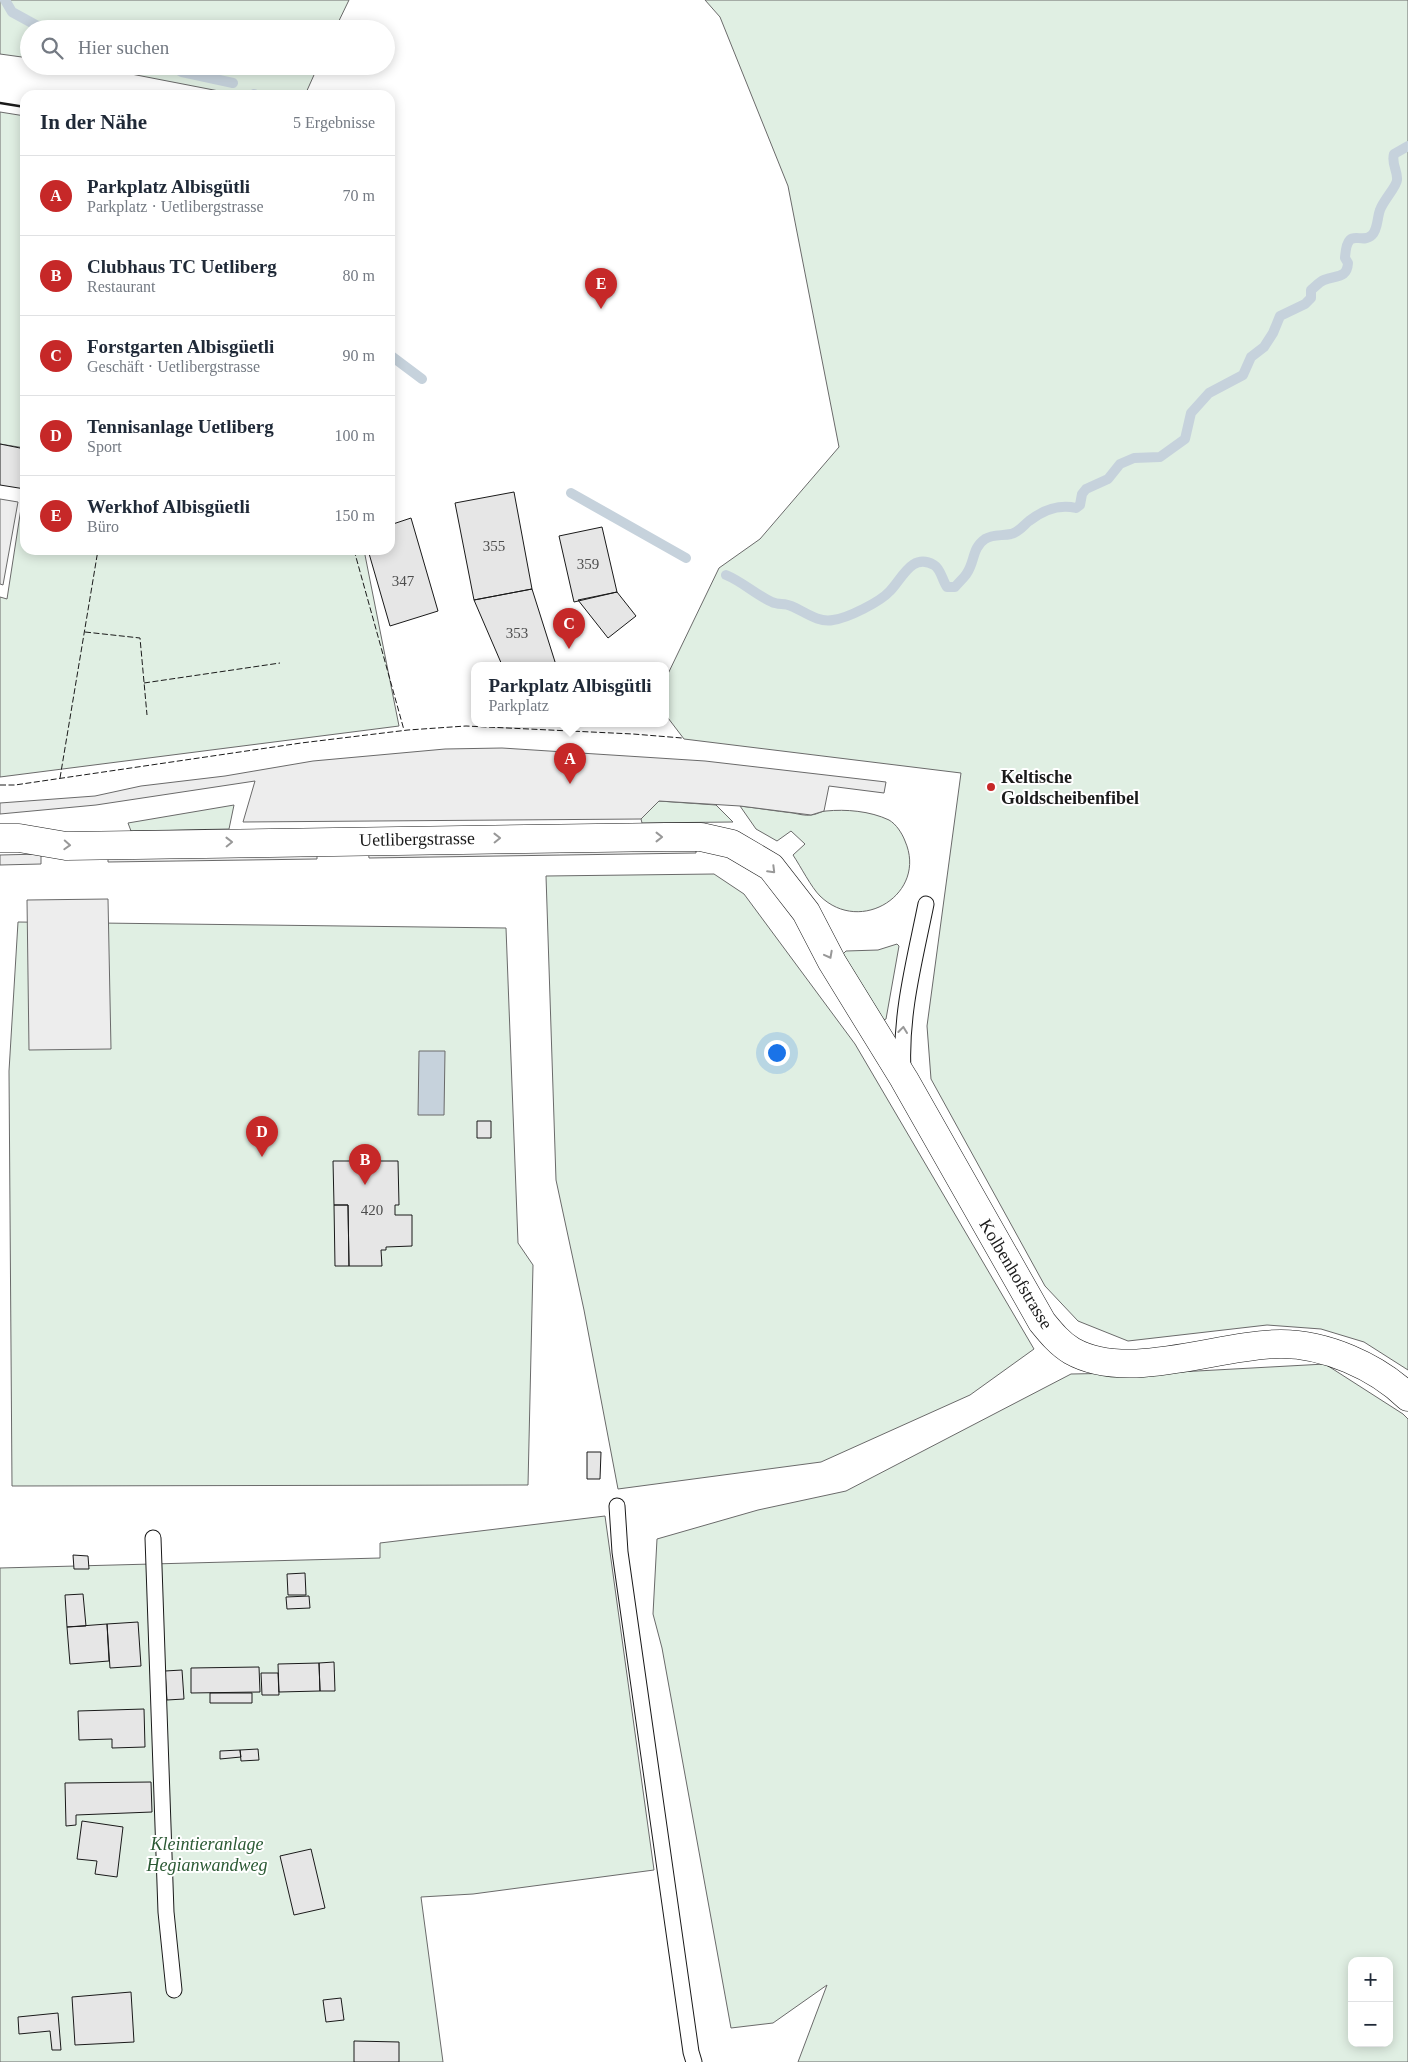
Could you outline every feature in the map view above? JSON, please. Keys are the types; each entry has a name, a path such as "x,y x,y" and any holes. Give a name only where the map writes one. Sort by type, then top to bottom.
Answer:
{"street":[{"name":"Uetlibergstrasse","path":"9,838 66,846 346,840 701,837 732,844 771,867 806,912"},
{"name":"Kolbenhofstrasse","path":"806,912 832,962 904,1079 1042,1322 1055,1338 1071,1351 1092,1360 1144,1362 1189,1357 1254,1346 1282,1344 1300,1346 1340,1355 1370,1368 1408,1396"}],"lane":[{"path":"904,1079 902,1043 907,995 926,904"},
{"path":"617,1506 620,1552 691,2052 694,2062"},
{"path":"153,1538 166,1912 174,1990"}],"green space":[{"path":"0,0 349,0 339,20 20,20 20,57 0,54"},
{"path":"705,0 1408,0 1408,1370 1364,1342 1321,1329 1267,1325 1128,1341 1078,1321 1045,1286 931,1079 927,1026 961,773 684,739 669,719 669,672 719,568 760,539 839,447 788,186 720,17"},
{"path":"136,75 314,75 307,90 214,90"},
{"path":"0,112 20,115 20,447 0,444"},
{"path":"20,515 20,555 365,555 399,726 0,777 0,597 7,599"},
{"path":"659,801 716,805 733,822 642,823 641,819"},
{"path":"234,805 229,829 131,831 128,823"},
{"path":"740,806 807,815 834,810 850,811 866,813 889,820 898,829 905,841 910,860 907,877 899,892 886,903 871,910 854,912 836,907 820,896 793,855 805,844 791,831 777,841 756,829"},
{"path":"714,874 744,894 855,1044 1034,1349 970,1395 821,1462 618,1489 584,1310 556,1180 546,876"},
{"path":"18,922 506,928 518,1243 533,1265 528,1485 12,1486 9,1071"},
{"path":"897,944 899,946 886,1019 882,1021 841,956 846,951 878,950"},
{"path":"1325,1364 1408,1419 1408,2062 798,2062 827,1985 773,2023 731,2028 662,1648 653,1614 657,1539 758,1510 846,1491 1071,1374 1179,1372"},
{"name":"Kleintieranlage Hegianwandweg","path":"605,1516 654,1870 473,1894 421,1897 443,2062 0,2062 0,1568 380,1558 380,1543"}],"shaded area":[{"path":"0,499 18,502 3,585 0,584"},
{"path":"502,748 705,761 886,782 884,793 829,786 824,811 811,815 740,806 659,801 641,819 243,822 255,781 96,805 0,814 0,803 95,796 141,786 225,776 313,761 445,749"},
{"path":"696,843 696,853 369,858 368,849"},
{"path":"317,849 317,859 108,862 108,851"},
{"path":"41,854 41,864 0,865 0,855"},
{"path":"108,899 111,1049 29,1050 27,900"},
{"path":"419,1051 445,1051 444,1115 418,1115"}],"building":[{"path":"0,444 20,448 20,488 0,485"},
{"path":"514,492 532,589 474,600 455,503"},
{"path":"411,518 438,611 390,626 369,555 395,555 395,523"},
{"path":"602,527 617,592 574,602 559,536"},
{"path":"532,589 555,662 501,662 474,600"},
{"path":"617,592 636,616 608,638 578,600"},
{"path":"477,1121 491,1121 491,1138 477,1138"},
{"path":"333,1161 398,1161 399,1205 395,1205 395,1215 412,1215 412,1246 386,1247 386,1250 381,1250 382,1266 349,1266 348,1205 334,1205"},
{"path":"334,1205 348,1205 349,1266 335,1266"},
{"path":"587,1452 601,1452 600,1479 587,1479"},
{"path":"73,1555 88,1556 89,1569 74,1569"},
{"path":"305,1573 306,1595 288,1595 287,1574"},
{"path":"83,1594 86,1626 67,1627 65,1595"},
{"path":"309,1596 310,1608 287,1609 286,1597"},
{"path":"138,1622 141,1666 110,1668 107,1624"},
{"path":"107,1624 109,1661 70,1664 67,1627"},
{"path":"334,1662 335,1691 320,1691 319,1663"},
{"path":"319,1663 320,1691 279,1692 278,1664"},
{"path":"259,1667 260,1692 191,1693 191,1668"},
{"path":"182,1670 184,1699 167,1700 165,1671"},
{"path":"261,1673 278,1673 279,1695 262,1695"},
{"path":"210,1693 252,1693 252,1703 210,1703"},
{"path":"144,1709 145,1747 112,1748 112,1739 79,1740 78,1711"},
{"path":"258,1749 259,1760 241,1761 240,1750"},
{"path":"240,1750 241,1757 220,1759 220,1751"},
{"path":"151,1782 152,1812 76,1815 76,1825 66,1826 65,1783"},
{"path":"82,1821 123,1827 117,1877 95,1874 97,1861 77,1859"},
{"path":"311,1849 325,1908 294,1915 280,1856"},
{"path":"131,1992 134,2042 75,2045 72,1997"},
{"path":"341,1998 344,2020 326,2022 323,2000"},
{"path":"58,2013 61,2050 52,2050 50,2031 19,2034 18,2017"},
{"path":"354,2041 399,2042 399,2062 354,2062"}],"waterway":[{"path":"5,0 12,12 27,20"},
{"path":"196,75 233,83"},
{"path":"726,575 772,602 789,605 822,620 839,619 879,600 890,591 908,569 920,562 934,565 947,587 955,587 967,573 978,546 985,539 991,536 1014,533 1034,517 1046,511 1058,507 1076,508 1080,505 1082,494 1086,489 1108,479 1120,464 1134,458 1160,457 1185,439 1191,413 1209,393 1243,375 1251,357 1264,347 1273,333 1280,316 1305,304 1311,298 1311,290 1320,282 1328,278 1340,276 1346,272 1348,263 1345,258 1346,248 1352,239 1368,238 1374,233 1382,206 1396,183 1394,154 1408,146"},
{"path":"395,359 422,379"},
{"path":"571,493 686,558"}],"fence":[{"path":"60,778 97,555"},
{"path":"355,555 404,730"},
{"path":"85,632 140,638 147,715"},
{"path":"144,683 280,663"},
{"path":"0,785 15,785 301,743 408,730 471,726"},
{"path":"487,727 682,738"}],"wall":[{"path":"0,103 20,106"}],"place":[{"name":"Werkhof Albisgüetli","path":"601,309"},
{"name":"Forstgarten Albisgüetli","path":"569,649"},
{"name":"Parkplatz Albisgütli","path":"570,784"},
{"name":"Keltische Goldscheibenfibel","path":"991,787"},
{"name":"Tennisanlage Uetliberg","path":"262,1157"},
{"name":"Clubhaus TC Uetliberg","path":"365,1185"}]}
